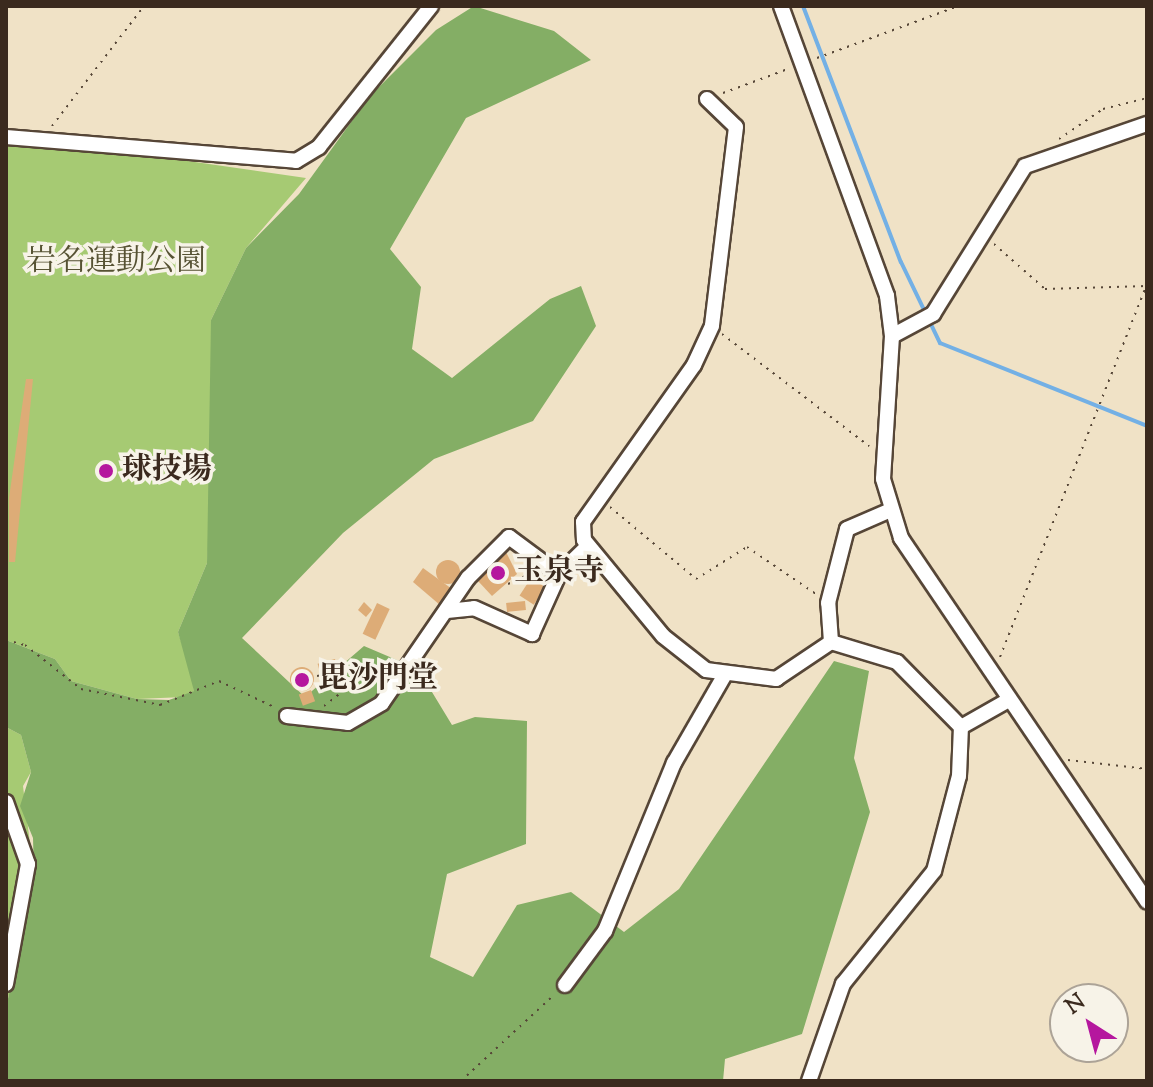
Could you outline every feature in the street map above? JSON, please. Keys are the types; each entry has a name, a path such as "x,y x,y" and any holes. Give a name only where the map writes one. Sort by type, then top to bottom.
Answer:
{"street":[{"path":"6,137 44,136 296,161 319,147 431,6"},
{"path":"781,6 877,257 892,336 882,450 891,510 919,573 1147,902"},
{"path":"707,99 736,127 712,326 694,365 583,522 587,547 663,636 724,676 776,679 831,642"},
{"path":"892,336 933,314 1025,166 1044,155 1147,124"},
{"path":"831,642 828,603 847,529 891,510"},
{"path":"287,716 324,724 348,723 382,703 447,611 509,537 554,571"},
{"path":"447,611 474,608 532,634 554,571 587,547"},
{"path":"809,1081 843,984 934,871 959,776 961,727 897,662 831,642"},
{"path":"565,985 605,931 674,763 724,676"},
{"path":"961,727 1007,701"},
{"path":"6,802 28,864 6,984"}],"path":[{"path":"44,136 144,6"},
{"path":"707,99 958,6"},
{"path":"1044,155 1103,109 1147,98"},
{"path":"983,232 1045,289 1146,286 999,659 986,670"},
{"path":"712,326 857,443 882,450"},
{"path":"600,499 696,579 747,547 828,603"},
{"path":"508,584 554,571"},
{"path":"6,640 25,645 81,689 160,705 227,682 287,716"},
{"path":"317,676 387,663"},
{"path":"324,724 324,701 347,688 345,670"},
{"path":"1047,757 1147,769"},
{"path":"461,1081 565,985"}],"green space":[{"path":"474,6 554,31 591,60 466,118 390,249 421,287 412,349 452,378 550,299 581,286 596,326 533,421 434,459 343,533 242,638 305,697 364,646 418,669 452,725 475,717 527,721 526,844 447,874 430,957 473,977 517,905 571,892 624,932 679,889 834,661 869,671 854,758 870,812 802,1034 725,1059 723,1081 6,1081 6,1008 34,877 33,838 20,806 31,772 21,735 6,727 6,640 55,659 71,681 137,699 169,700 194,691 178,632 207,563 211,320 246,248 299,194 370,96 436,30"},
{"name":"岩名運動公園","path":"6,135 306,178 246,248 211,320 211,508 207,563 178,632 193,678 194,691 184,697 137,699 71,681 55,659 6,640"},
{"path":"6,727 21,735 31,772 23,786 34,877 6,1008"}],"building":[{"path":"26,379 33,379 15,562 9,562 9,498"},
{"path":"505,550 517,574 492,596 478,581"},
{"path":"448,560 459,567 460,572 453,583 448,584 437,577 436,572 443,561"},
{"path":"423,568 452,589 440,605 413,582"},
{"path":"531,578 545,587 534,605 520,596"},
{"path":"525,601 526,610 507,612 506,603"},
{"path":"364,602 372,610 366,617 358,610"},
{"path":"377,603 390,609 375,640 363,634"},
{"path":"335,659 341,682 324,687 318,664"},
{"path":"302,667 310,671 314,679 310,687 302,691 294,687 290,679 294,671"},
{"path":"311,690 315,701 303,706 299,694"}],"waterway":[{"path":"803,6 901,262 940,343 1147,426"}],"place":[{"name":"球技場","path":"106,471"},
{"name":"玉泉寺","path":"498,573"},
{"name":"毘沙門堂","path":"302,680"}]}
